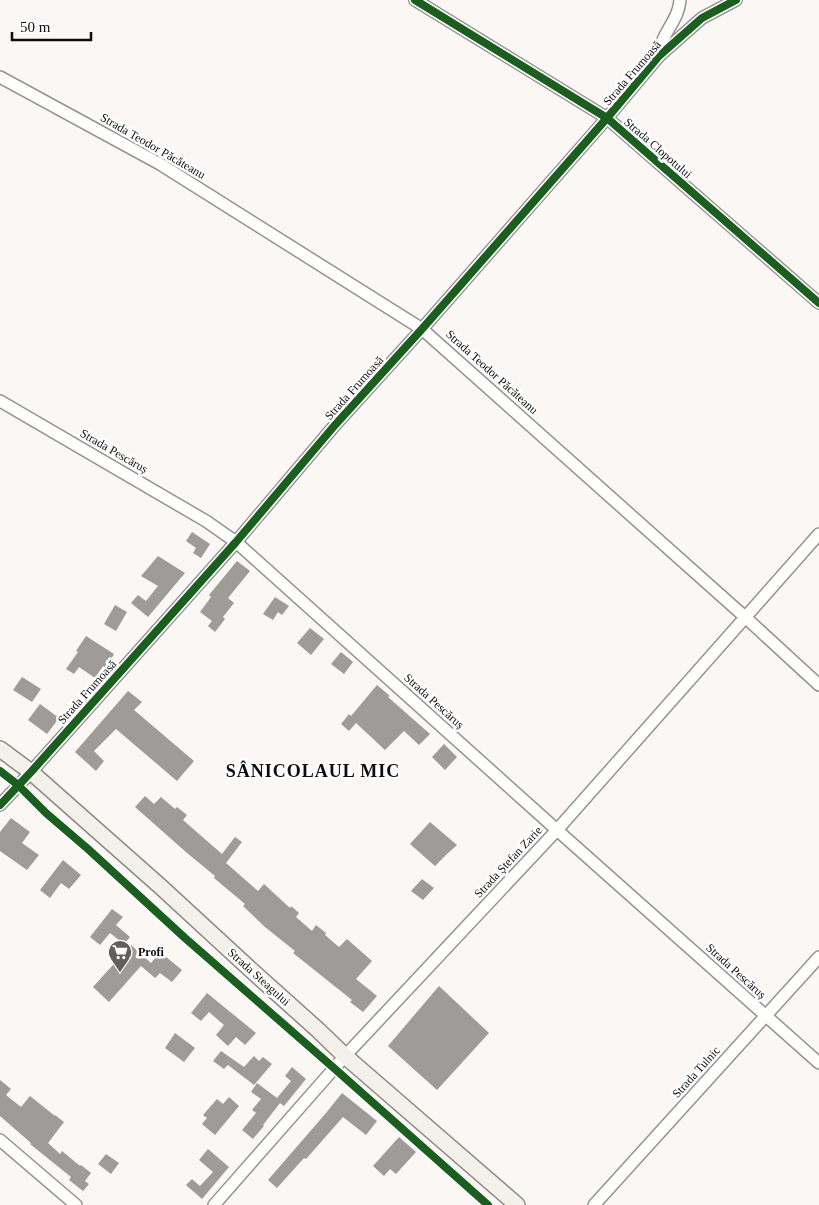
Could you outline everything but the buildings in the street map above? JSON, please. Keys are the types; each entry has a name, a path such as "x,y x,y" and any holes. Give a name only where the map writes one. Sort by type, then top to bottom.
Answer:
{"main road":[{"name":"Strada Steagului","path":"0,749 31,772 161,887 345,1056 518,1205"}],"street":[{"name":"Strada Clopotului","path":"415,0 607,118 819,303"},
{"path":"659,56 662,42 679,8 680,0"},
{"name":"Strada Frumoasă","path":"0,805 236,542 335,425 422,329 659,56 702,18 736,0"},
{"name":"Strada Teodor Păcăteanu","path":"0,77 160,164 422,329 819,685"},
{"name":"Strada Pescăruș","path":"0,400 198,516 236,542 819,1063"},
{"name":"Strada Ștefan Zarie","path":"214,1205 345,1056 557,830 819,534"},
{"name":"Strada Tulnic","path":"594,1205 819,957"},
{"path":"0,1140 76,1205"}],"cycle path":[{"path":"415,0 607,118 819,303"},
{"path":"0,805 236,542 335,425 422,329 659,56 702,18 736,0"},
{"path":"0,771 18,785 46,813 185,938 488,1205"}],"place":[{"name":"Profi","path":"120,973"}],"district":[{"name":"SÂNICOLAUL MIC","path":"313,771"}]}
